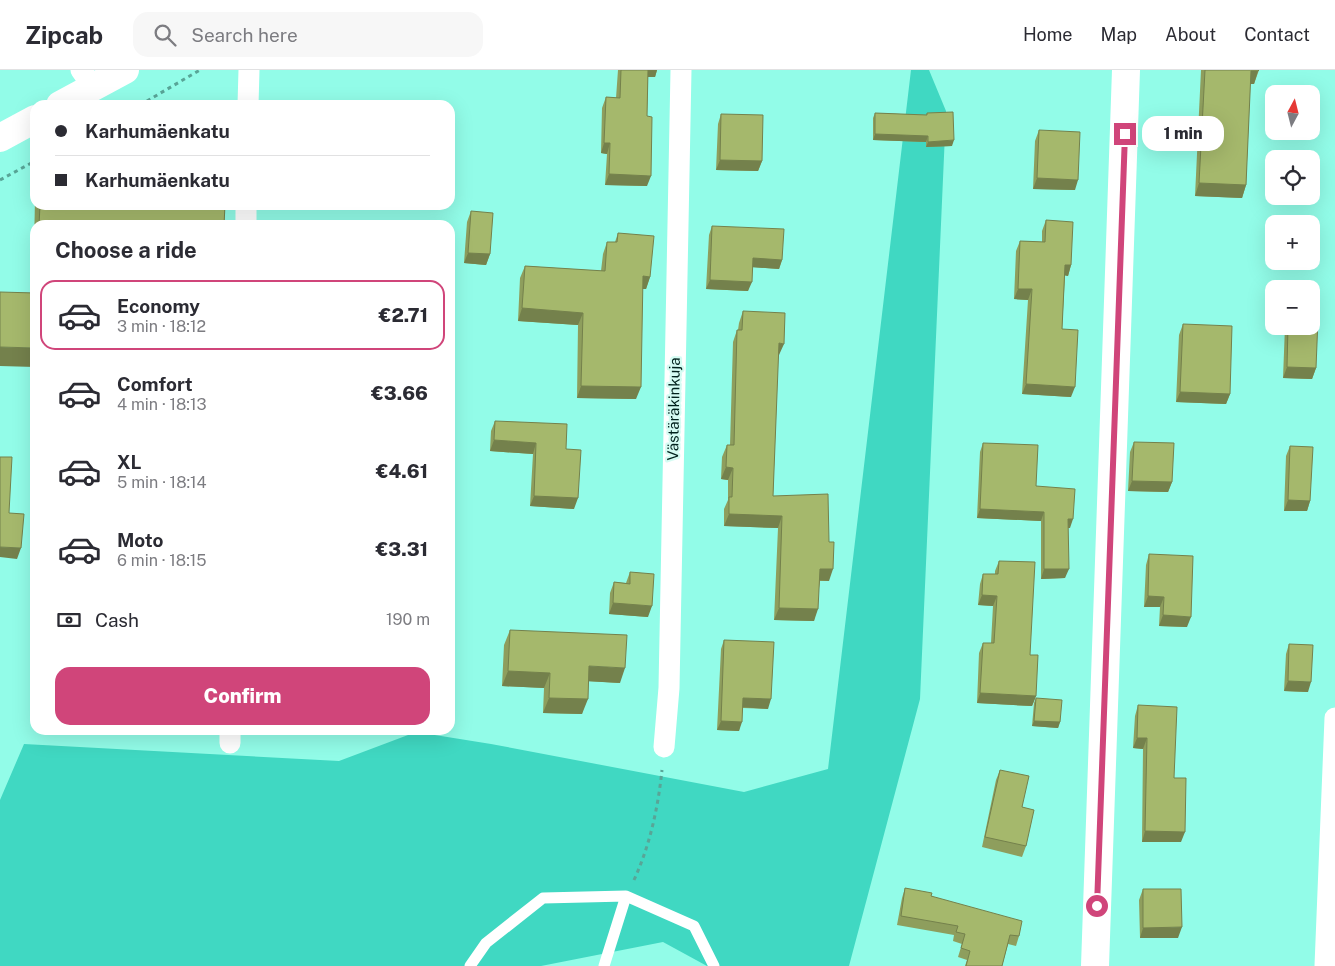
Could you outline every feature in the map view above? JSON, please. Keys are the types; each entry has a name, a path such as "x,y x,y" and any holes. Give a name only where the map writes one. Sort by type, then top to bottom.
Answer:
{"street":[{"path":"65,100 87,79 125,70"},
{"path":"248,100 249,70"},
{"name":"Västäräkinkuja","path":"664,747 670,678 681,70"},
{"path":"1095,966 1126,70"},
{"path":"0,138 30,122"},
{"path":"1325,966 1335,718"}],"lane":[{"path":"604,966 626,896"},
{"path":"470,966 486,943 543,898 626,896 694,926 714,966"}],"path":[{"path":"149,100 200,70"},
{"path":"0,180 30,165"},
{"path":"626,896 643,859 651,834 661,784 664,747"}],"green space":[{"path":"911,70 929,70 946,111 920,699 849,966 707,966 663,942 541,966 0,966 0,800 24,744 339,761 408,735 435,735 744,792 828,769"}],"building":[{"path":"621,70 648,70 647,116 652,117 651,176 609,174 610,143 604,143 606,97 620,98"},
{"path":"1205,70 1259,70 1251,71 1246,185 1199,183"},
{"path":"953,112 954,140 928,142 928,136 875,134 875,113 927,115 927,113"},
{"path":"721,114 763,115 762,161 720,160"},
{"path":"1039,130 1080,132 1078,180 1037,178"},
{"path":"40,210 225,210 224,220 39,220"},
{"path":"471,211 493,213 490,254 468,253"},
{"path":"1046,220 1073,222 1071,265 1065,265 1062,329 1078,330 1075,387 1026,384 1032,289 1018,289 1020,241 1045,242"},
{"path":"712,226 784,229 782,260 753,258 752,282 710,280"},
{"path":"618,233 654,236 650,277 643,276 641,387 581,386 583,313 522,308 525,266 605,271 607,242 617,242"},
{"path":"0,292 30,293 30,348 0,347"},
{"path":"743,311 785,313 784,344 779,343 773,496 828,494 829,542 834,542 833,569 820,569 818,609 779,608 782,516 729,514 729,497 732,497 733,468 726,467 727,445 734,445 737,330 742,330"},
{"path":"1183,324 1232,326 1230,394 1180,392"},
{"path":"1288,335 1317,335 1316,368 1287,367"},
{"path":"495,421 567,424 566,449 581,450 578,498 534,496 536,443 494,440"},
{"path":"1134,442 1174,443 1172,482 1132,481"},
{"path":"983,443 1038,445 1036,486 1075,489 1073,519 1068,519 1069,569 1044,569 1044,512 980,509"},
{"path":"1290,446 1313,447 1310,501 1288,500"},
{"path":"0,457 12,457 9,513 24,514 21,548 0,547"},
{"path":"1149,554 1193,556 1191,617 1163,615 1164,597 1148,596"},
{"path":"999,561 1035,562 1030,655 1038,655 1036,696 980,693 983,643 994,643 997,596 982,595 983,574 998,574"},
{"path":"630,572 654,574 652,606 613,603 614,582 630,584"},
{"path":"510,630 627,635 625,668 589,666 588,699 549,698 550,673 508,671"},
{"path":"724,640 774,642 771,699 743,698 742,722 721,721"},
{"path":"1289,644 1313,645 1311,682 1288,681"},
{"path":"1036,698 1062,700 1060,722 1034,721"},
{"path":"1138,705 1177,707 1174,778 1186,778 1185,832 1145,831 1147,738 1137,738"},
{"path":"1000,770 1029,776 1022,807 1034,810 1026,846 985,837"},
{"path":"905,888 932,893 931,896 1022,921 1019,936 1010,935 1002,966 966,966 970,951 961,948 965,934 956,932 958,926 901,916"},
{"path":"1143,889 1181,889 1182,927 1143,928"}],"route":[{"path":"1097,906 1125,134"}]}
